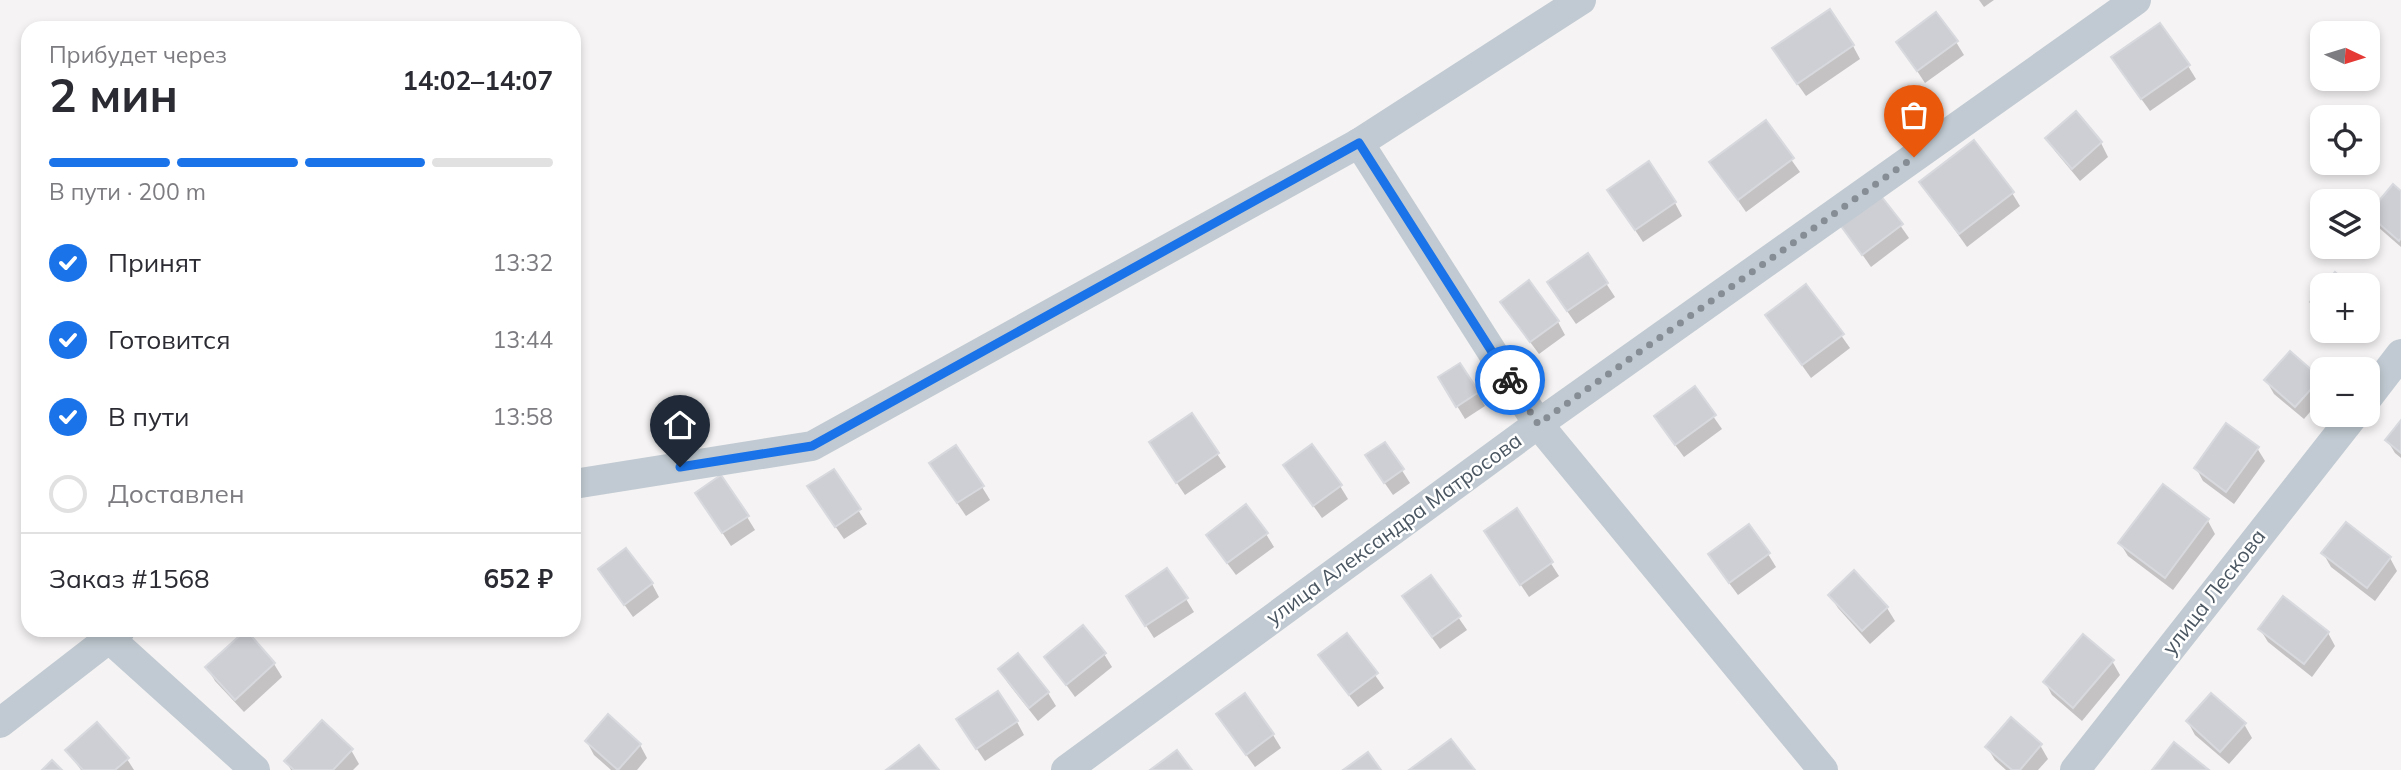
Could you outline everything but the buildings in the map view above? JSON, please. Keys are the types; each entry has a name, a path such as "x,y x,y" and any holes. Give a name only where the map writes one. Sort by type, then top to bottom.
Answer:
{"street":[{"path":"581,483 812,446 1359,143 1581,0"},
{"name":"улица Александра Матросова","path":"1066,770 1538,424 2136,0"},
{"path":"1359,143 1538,424 1823,770"},
{"path":"2380,381 2401,354"},
{"name":"улица Лескова","path":"2075,770 2345,427"},
{"path":"0,723 111,637"},
{"path":"118,637 255,770"}],"way so far":[{"path":"1510,380 1538,424 1914,157"}],"route":[{"path":"680,467 812,446 1359,143 1510,380"}]}
